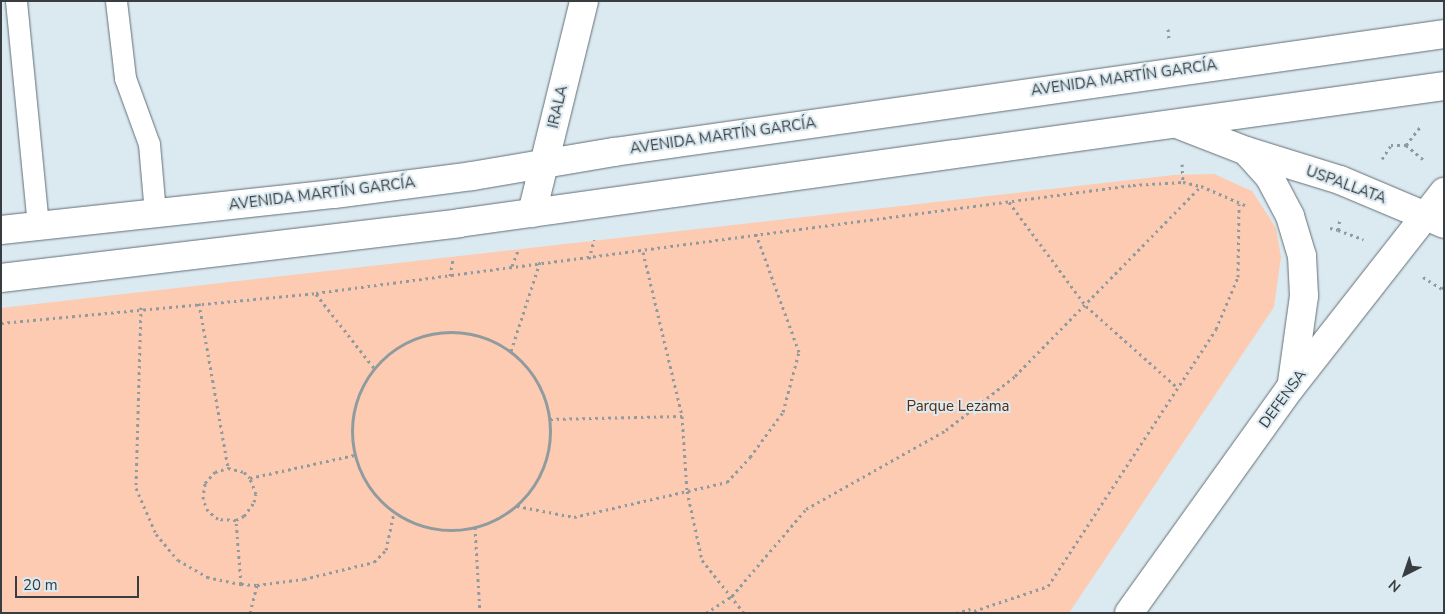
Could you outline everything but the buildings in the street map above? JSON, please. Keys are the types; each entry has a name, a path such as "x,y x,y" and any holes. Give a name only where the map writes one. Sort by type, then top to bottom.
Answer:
{"main road":[{"name":"IRALA","path":"532,213 584,1"},
{"name":"AVENIDA MARTÍN GARCÍA","path":"1,230 334,194 1444,34"},
{"path":"1,278 532,213 1179,125 1444,86"},
{"name":"USPALLATA","path":"1179,125 1246,152 1340,180 1361,191 1435,219"},
{"path":"1246,152 1270,178 1290,216 1302,256 1304,296 1291,387"},
{"name":"DEFENSA","path":"1130,613 1291,387 1435,219 1444,192"}],"lane":[{"path":"16,1 38,226"},
{"path":"116,1 125,78 149,144 155,213"}],"path":[{"path":"1,323 141,307 316,293 540,262 643,252 756,234 1133,185 1183,182 1201,186 1239,204 1266,208 1338,230 1342,214 1361,191 1392,146 1406,145 1429,164"},
{"path":"706,613 732,596 806,509 946,430 1015,376 1086,306 1124,263 1201,186"},
{"path":"1009,202 1086,306 1178,388"},
{"path":"956,613 969,611 1048,586 1216,330 1238,277 1239,204"},
{"path":"516,506 574,517 727,482 783,412 799,352 756,234"},
{"path":"643,252 682,416 687,491 702,560 744,613"},
{"path":"511,351 540,262"},
{"path":"316,293 374,368"},
{"path":"199,303 228,468"},
{"path":"141,307 136,488 156,534 178,560 207,576 241,584 257,586 304,579 374,562 386,550 394,512"},
{"path":"454,332 484,337 511,351 530,370 543,394 550,419 548,451 537,481 516,506 476,527 448,530 429,527 394,512 363,477 355,455 354,417 358,395 374,368 396,348 431,334 454,332"},
{"path":"550,419 682,416"},
{"path":"250,478 355,455"},
{"path":"228,468 244,472 250,478 256,494 254,502 244,516 236,520 218,519 208,510 203,499 210,476 228,468"},
{"path":"236,520 241,584"},
{"path":"476,527 480,613"},
{"path":"250,613 257,586"}],"green space":[{"name":"Parque Lezama","path":"1214,174 1252,191 1276,228 1281,257 1274,307 1069,613 1,613 1,308 1174,175"}]}
